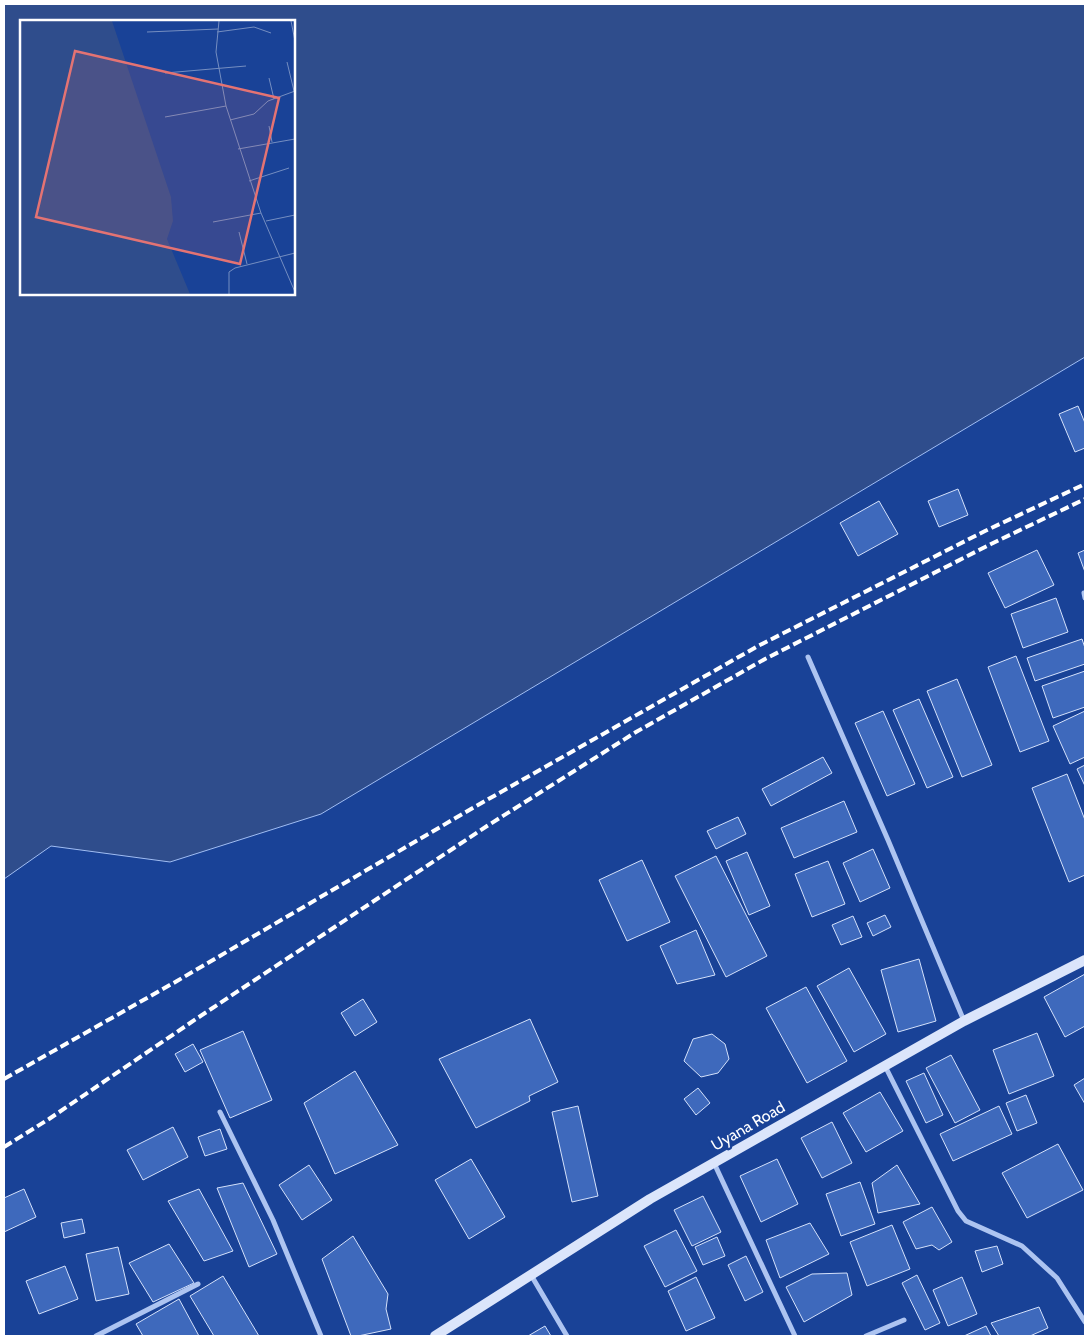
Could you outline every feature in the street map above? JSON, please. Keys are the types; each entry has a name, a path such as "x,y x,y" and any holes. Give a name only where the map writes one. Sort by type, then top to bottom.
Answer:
{"street":[{"path":"808,657 892,849 964,1021"},
{"name":"Uyana Road","path":"435,1336 650,1198 964,1021 1085,960"},
{"path":"885,1066 958,1211 966,1221 1022,1246 1057,1278 1083,1314 1085,1322"},
{"path":"220,1112 272,1220 321,1336"},
{"path":"714,1163 795,1336"},
{"path":"531,1275 568,1336"},
{"path":"96,1336 198,1284"},
{"path":"866,1336 904,1320"}],"water":[{"path":"4,4 1085,4 1085,357 321,814 170,862 51,846 4,879"}],"building":[{"path":"1078,406 1085,423 1085,448 1075,452 1059,414"},
{"path":"958,489 968,515 939,527 928,501"},
{"path":"879,501 898,534 858,556 840,523"},
{"path":"1037,550 1054,585 1005,608 988,573"},
{"path":"1085,550 1085,572 1078,553"},
{"path":"1056,598 1068,632 1023,648 1011,614"},
{"path":"1082,639 1085,648 1085,664 1035,681 1027,658"},
{"path":"1016,656 1049,741 1020,752 988,667"},
{"path":"1085,671 1085,707 1053,718 1042,686"},
{"path":"957,679 992,765 962,777 927,691"},
{"path":"919,699 953,777 927,788 893,710"},
{"path":"883,711 915,784 887,796 855,723"},
{"path":"1085,711 1085,757 1070,764 1053,726"},
{"path":"823,757 832,773 771,806 762,789"},
{"path":"1085,765 1085,786 1077,769"},
{"path":"1067,774 1085,820 1085,875 1069,882 1032,788"},
{"path":"844,801 857,832 794,858 781,828"},
{"path":"738,817 746,834 716,849 707,831"},
{"path":"873,849 890,888 860,902 843,863"},
{"path":"747,852 770,906 749,915 726,861"},
{"path":"716,856 767,956 726,977 675,876"},
{"path":"642,860 670,922 627,941 599,880"},
{"path":"828,861 845,904 812,917 795,874"},
{"path":"885,915 891,927 873,936 867,923"},
{"path":"853,916 862,937 841,945 832,925"},
{"path":"696,930 715,975 677,984 660,946"},
{"path":"919,959 936,1021 898,1032 881,970"},
{"path":"849,968 886,1034 854,1052 817,986"},
{"path":"1085,974 1085,1026 1065,1037 1044,997"},
{"path":"806,987 847,1061 807,1083 766,1008"},
{"path":"363,999 377,1022 355,1036 341,1013"},
{"path":"530,1019 558,1082 529,1096 530,1101 476,1128 439,1059"},
{"path":"243,1031 272,1100 230,1118 200,1050"},
{"path":"1037,1033 1054,1076 1009,1094 993,1050"},
{"path":"712,1034 725,1044 729,1059 718,1073 701,1077 684,1061 693,1039"},
{"path":"193,1044 203,1062 185,1072 175,1054"},
{"path":"951,1055 980,1110 955,1123 926,1068"},
{"path":"355,1071 398,1145 335,1174 304,1103"},
{"path":"924,1073 943,1115 926,1123 906,1081"},
{"path":"1085,1078 1085,1104 1074,1085"},
{"path":"698,1088 710,1103 696,1115 684,1099"},
{"path":"880,1092 903,1131 866,1152 843,1113"},
{"path":"1026,1095 1037,1123 1017,1131 1006,1103"},
{"path":"578,1106 598,1196 572,1202 552,1112"},
{"path":"999,1106 1012,1134 953,1161 940,1134"},
{"path":"832,1122 852,1163 822,1178 801,1138"},
{"path":"173,1127 188,1157 143,1180 127,1150"},
{"path":"220,1129 227,1149 205,1156 198,1137"},
{"path":"1058,1144 1083,1190 1027,1218 1002,1173"},
{"path":"471,1159 505,1217 469,1239 435,1180"},
{"path":"777,1159 798,1204 761,1222 740,1176"},
{"path":"309,1165 332,1200 302,1220 279,1185"},
{"path":"897,1165 920,1204 878,1213 872,1183"},
{"path":"860,1182 875,1224 841,1236 826,1194"},
{"path":"243,1183 277,1254 249,1267 217,1188"},
{"path":"24,1189 36,1217 4,1232 4,1198"},
{"path":"199,1189 233,1251 204,1261 168,1201"},
{"path":"703,1196 721,1232 692,1246 674,1210"},
{"path":"932,1207 952,1242 939,1250 932,1245 916,1249 903,1222"},
{"path":"82,1219 85,1233 64,1238 61,1223"},
{"path":"810,1223 829,1254 780,1278 766,1240"},
{"path":"892,1225 910,1269 867,1286 850,1242"},
{"path":"676,1230 697,1271 665,1287 644,1246"},
{"path":"353,1236 388,1294 386,1309 391,1329 351,1336 322,1259"},
{"path":"717,1237 725,1256 703,1265 695,1247"},
{"path":"169,1244 194,1283 153,1302 129,1263"},
{"path":"997,1246 1003,1264 982,1272 975,1251"},
{"path":"118,1247 129,1294 96,1301 86,1254"},
{"path":"746,1256 763,1292 745,1301 728,1265"},
{"path":"65,1266 78,1299 39,1314 26,1281"},
{"path":"847,1273 852,1295 804,1322 786,1287 812,1274"},
{"path":"917,1275 940,1323 925,1330 902,1283"},
{"path":"223,1276 259,1336 214,1336 190,1296"},
{"path":"696,1277 715,1318 686,1331 668,1291"},
{"path":"962,1277 977,1314 948,1326 933,1290"},
{"path":"179,1299 199,1336 143,1336 136,1324"},
{"path":"1039,1307 1048,1328 1030,1336 999,1336 991,1323"},
{"path":"545,1326 551,1336 528,1336"},
{"path":"986,1326 991,1336 964,1336"}],"railway":[{"path":"4,1079 177,981 471,809 758,646 985,531 1085,484"},
{"path":"4,1147 49,1119 487,826 636,732 765,659 991,544 1085,499"}]}
